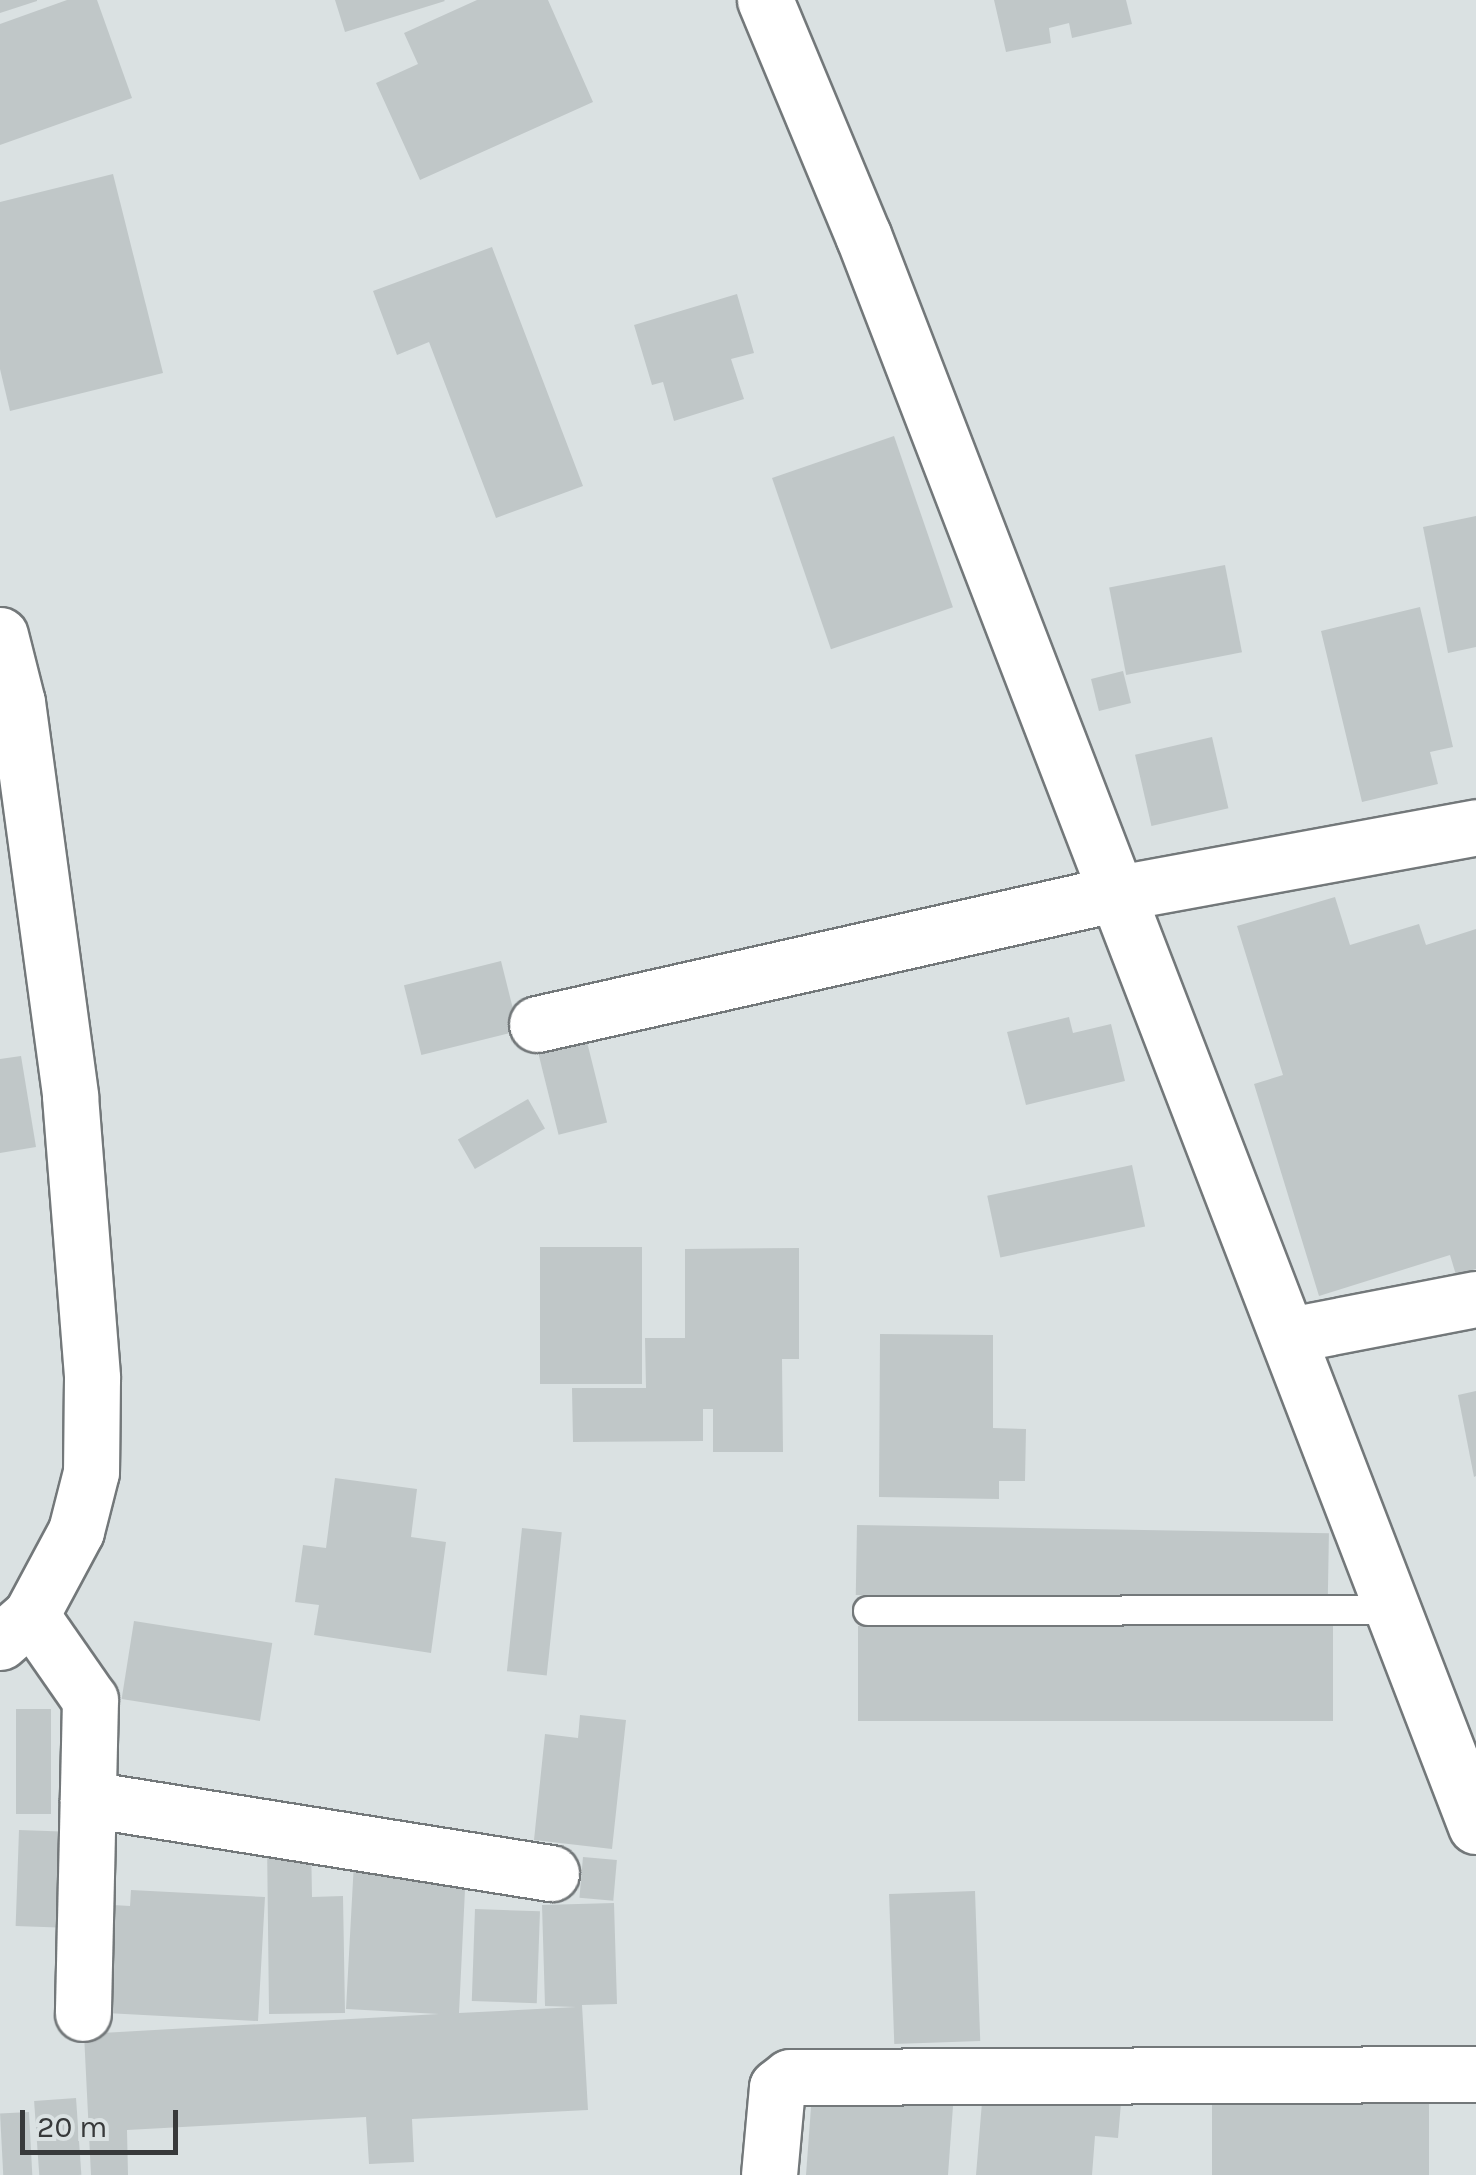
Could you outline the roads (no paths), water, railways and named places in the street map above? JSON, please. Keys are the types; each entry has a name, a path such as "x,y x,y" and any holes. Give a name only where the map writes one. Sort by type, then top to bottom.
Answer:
{"street":[{"path":"765,0 1118,894 1394,1610 1461,1743 1476,1826"},
{"path":"0,635 17,702 70,1096 92,1378 86,1503 15,1628 90,1700 84,2014"},
{"path":"537,1024 1118,894 1476,827"},
{"path":"1290,1336 1476,1300"},
{"path":"88,1799 552,1873"},
{"path":"769,2175 777,2087 790,2077 1476,2074"}],"lane":[{"path":"868,1611 1394,1610"}]}
